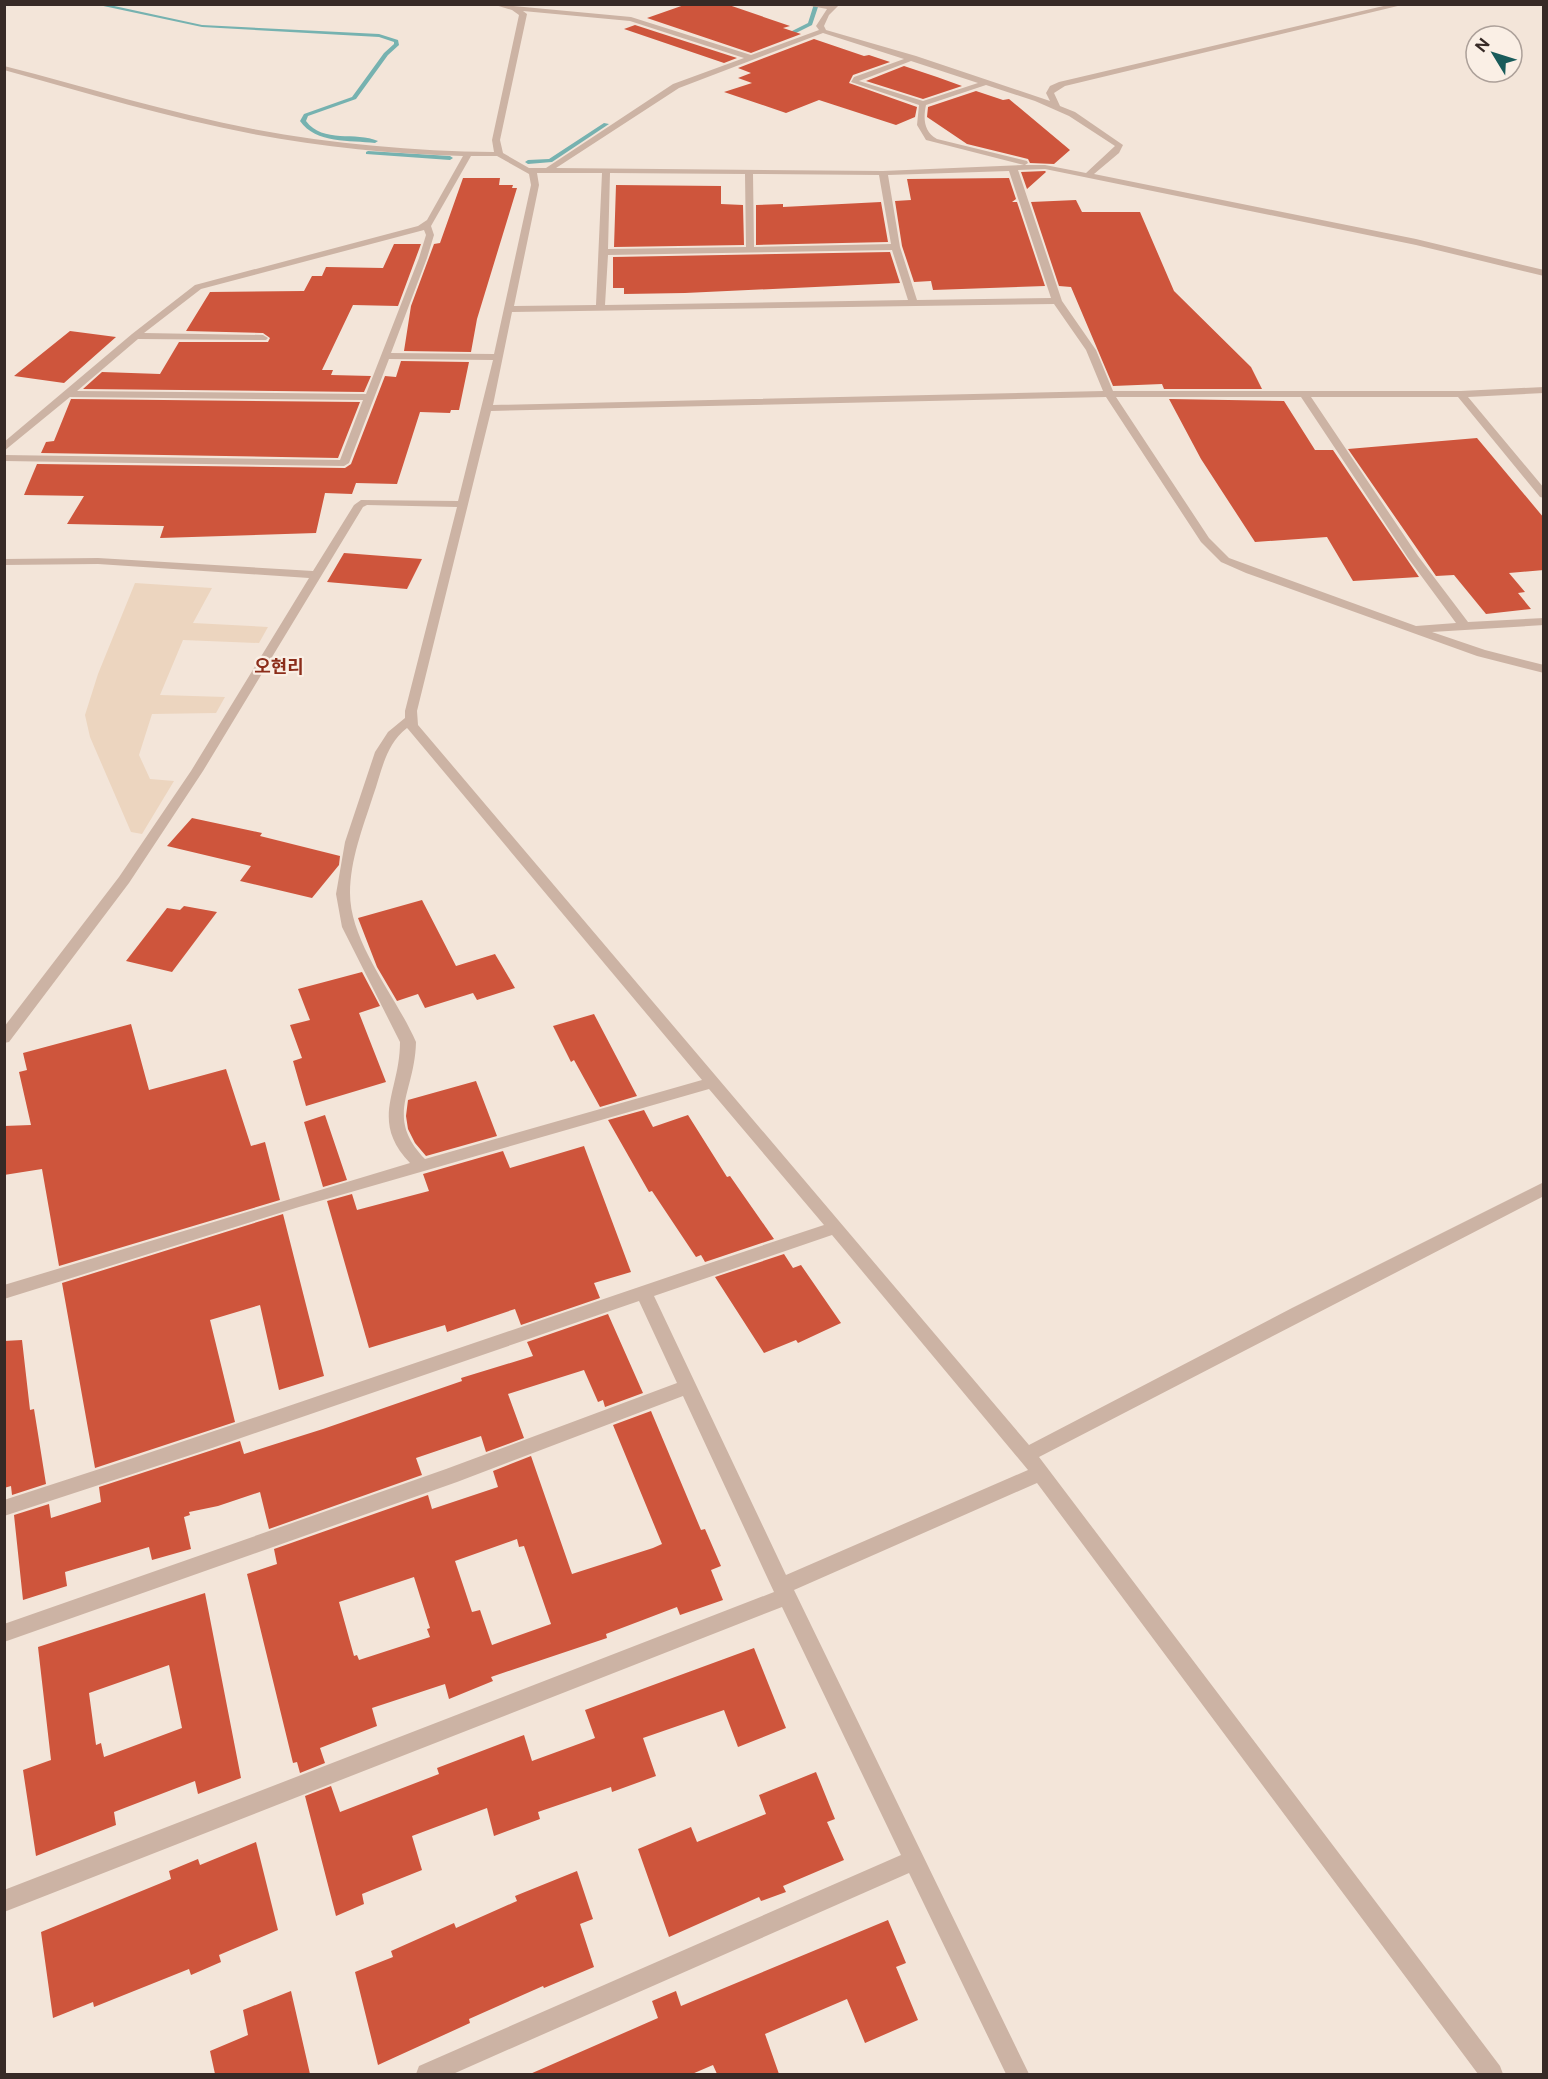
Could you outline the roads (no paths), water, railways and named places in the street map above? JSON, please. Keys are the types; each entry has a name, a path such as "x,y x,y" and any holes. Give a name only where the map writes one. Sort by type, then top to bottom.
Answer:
{"street":[{"path":"495,4 514,8 631,19 749,57"},
{"path":"1041,88 1403,4"},
{"path":"807,5 834,6"},
{"path":"822,30 821,22 834,6"},
{"path":"499,154 496,140 523,14 514,8"},
{"path":"549,169 669,90 822,30 1056,106 1098,129 1119,145 1116,151 1088,175"},
{"path":"912,58 855,82 923,104 987,82"},
{"path":"4,68 196,119 255,132 322,142 468,154 499,154 533,173 535,185 487,408 410,720 412,726 1027,1455 1492,2074"},
{"path":"1056,106 1050,93 1057,86"},
{"path":"1012,90 1031,89"},
{"path":"923,104 922,125 926,138 1018,166"},
{"path":"4,447 135,336 186,295 206,284 407,232 426,225 436,212 468,154"},
{"path":"528,170 883,173 1018,166 1045,167 1424,244 1544,273"},
{"path":"1018,166 1057,301 1091,350 1109,394 1192,521 1219,556 1250,571 1413,629 1497,658 1544,669"},
{"path":"600,308 606,169"},
{"path":"749,172 750,249"},
{"path":"883,173 896,247 913,303"},
{"path":"4,458 344,463 387,356 426,247 429,235 426,225"},
{"path":"604,252 896,247"},
{"path":"508,309 1057,301"},
{"path":"135,336 263,338"},
{"path":"387,356 497,357"},
{"path":"487,408 1109,394 1461,394 1544,390"},
{"path":"69,394 371,397"},
{"path":"1304,394 1414,558 1463,624"},
{"path":"1461,394 1544,495"},
{"path":"4,1038 130,870 197,771 362,503 462,504"},
{"path":"4,562 98,561 316,575"},
{"path":"1413,629 1463,624 1477,626 1544,621"},
{"path":"410,720 387,738 356,828 347,862 343,895 349,927 408,1042 409,1055 397,1096 395,1124 404,1147 422,1166"},
{"path":"4,1292 299,1201 713,1082"},
{"path":"1027,1455 1298,1312 1544,1188"},
{"path":"4,1508 232,1434 643,1291 835,1228"},
{"path":"643,1291 784,1591 1018,2074"},
{"path":"4,1633 450,1476 688,1387"},
{"path":"4,1901 784,1591 1040,1473"},
{"path":"427,2074 914,1860"}],"waterway":[{"path":"96,4 202,26 379,36 396,41 397,44 386,54 354,98 306,115 303,121 315,132 325,135 375,141"},
{"path":"782,38 810,24 817,4"},
{"path":"528,162 550,161 606,124"},
{"path":"368,153 450,158"}],"district":[{"name":"오현리","path":"279,666"}]}
